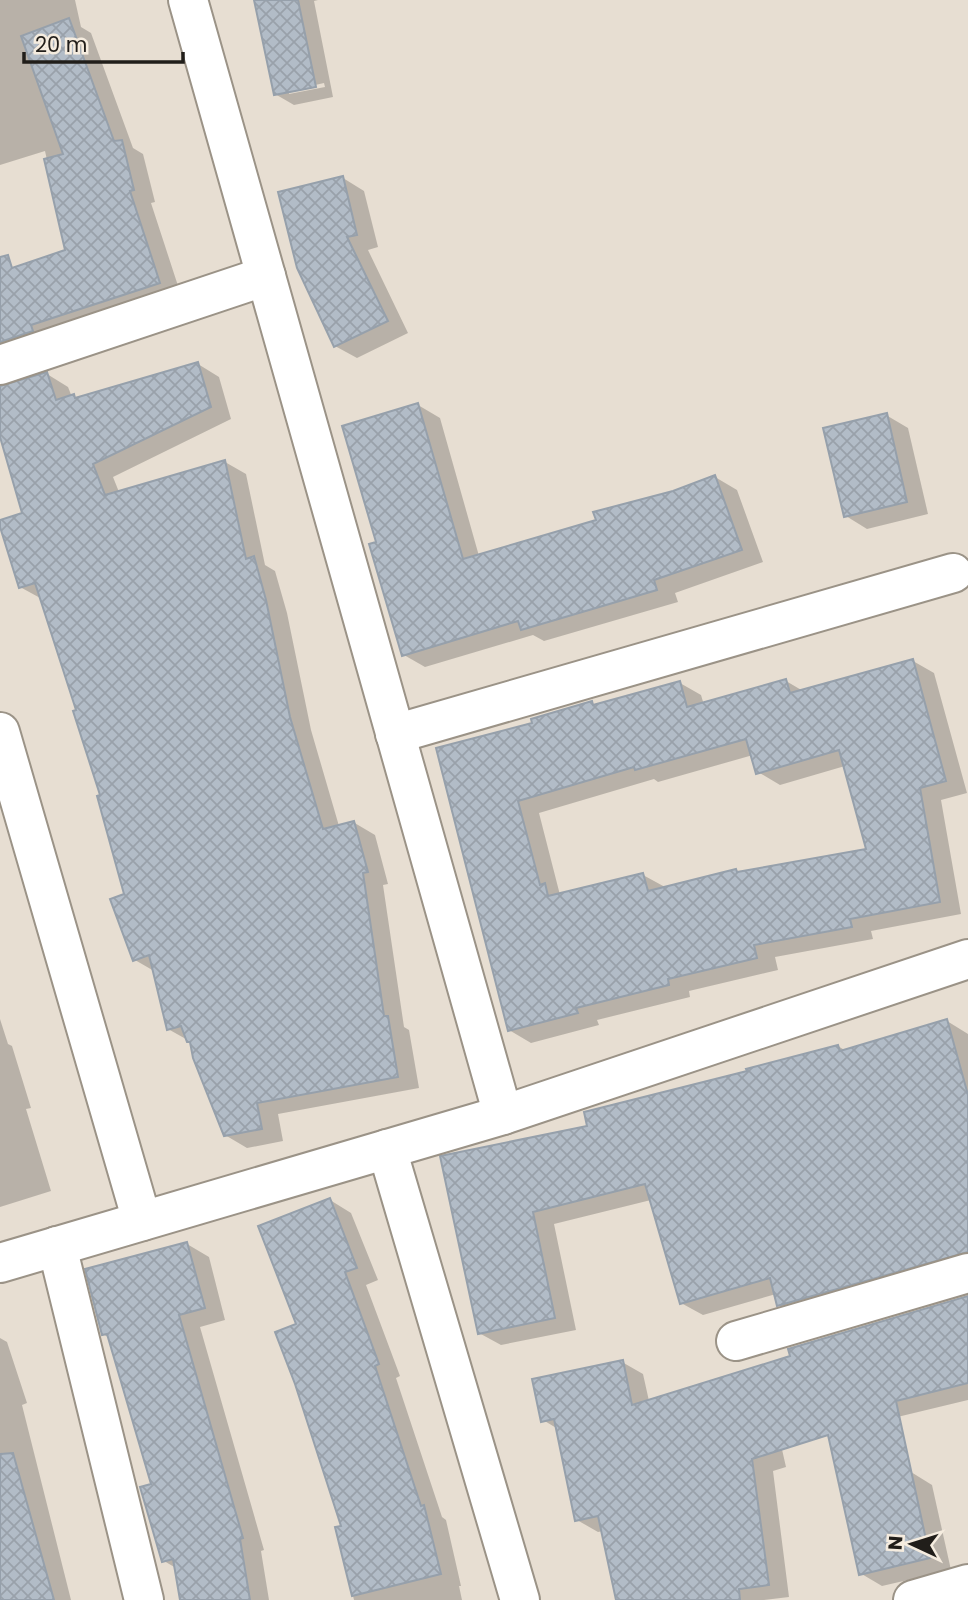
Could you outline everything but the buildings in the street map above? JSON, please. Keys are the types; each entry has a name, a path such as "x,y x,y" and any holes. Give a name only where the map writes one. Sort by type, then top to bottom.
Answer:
{"street":[{"path":"188,0 503,1115"},
{"path":"0,365 266,276"},
{"path":"395,734 953,573"},
{"path":"0,732 142,1221"},
{"path":"0,1263 503,1115 968,959"},
{"path":"387,1149 520,1600"},
{"path":"57,1246 144,1600"},
{"path":"736,1342 968,1273"},
{"path":"913,1600 968,1584"}]}
